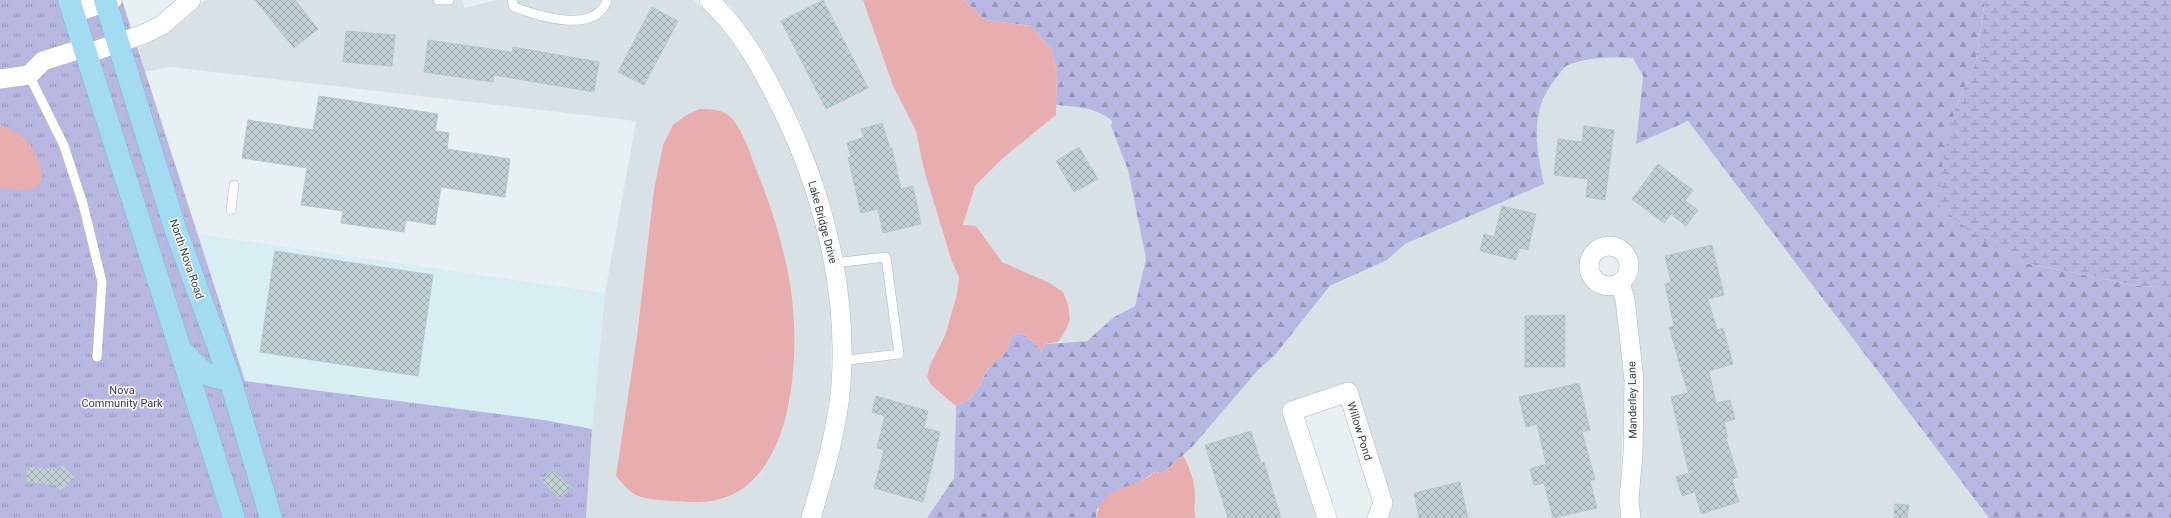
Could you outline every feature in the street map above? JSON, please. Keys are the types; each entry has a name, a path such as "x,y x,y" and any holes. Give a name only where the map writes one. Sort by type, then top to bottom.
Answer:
{"main road":[{"name":"North Nova Road","path":"108,1 119,43 174,225 230,379 271,518"},
{"path":"72,6 234,518"},
{"path":"180,348 204,373 213,378 230,379"}],"street":[{"path":"0,79 29,75 43,61 119,43 162,24 191,0"},
{"name":"Lake Bridge Drive","path":"709,0 725,14 758,61 792,129 817,194 834,263 841,311 841,385 832,449 811,518"},
{"path":"72,6 108,1"},
{"name":"Manderley Lane","path":"1620,283 1626,299 1634,380 1633,453 1629,499 1631,518"},
{"name":"Willow Pond","path":"1327,518 1292,411 1348,392 1383,503 1376,518"}],"lane":[{"path":"438,0 449,0"},
{"path":"512,0 514,7 535,15 578,21 594,15 604,6 606,0"},
{"path":"29,75 64,146 83,204 102,282 97,357"},
{"path":"231,210 234,185"},
{"path":"834,263 886,257 899,354 840,361"}],"shaded area":[{"path":"205,0 463,0 464,8 497,0 694,0 718,22 750,67 784,134 809,198 824,256 832,312 831,384 823,447 802,518 586,518 592,429 605,293 636,121 170,67 145,72 139,48 167,33","holes":["663,145 791,398 771,457 757,478 726,498 702,502 638,496 616,476 637,336 654,188"]},
{"path":"724,0 863,0 893,86 916,131 924,170 952,262 959,277 957,294 944,335 930,365 932,386 956,406 954,478 927,518 820,518 840,452 850,386 850,311 842,251 826,190 801,124 765,54 731,6"},
{"path":"863,0 964,0 985,20 1031,26 1051,49 1057,70 1056,115 1003,158 975,186 963,225 976,226 1002,262 1050,283 1063,292 1068,304 1070,319 1067,328 1058,342 1045,344 1042,352 1035,343 1022,333 1012,335 1007,351 987,370 980,385 970,399 956,406 932,386 927,377 930,365 945,335 957,294 959,277 952,262 924,170 916,131 893,86"},
{"path":"1599,57 1633,58 1643,76 1636,143 1688,121 1989,518 1641,518 1638,498 1643,378 1635,298 1631,285 1637,274 1636,258 1631,247 1623,240 1613,236 1594,240 1586,247 1581,258 1580,270 1584,282 1591,291 1601,295 1614,296 1617,302 1625,381 1620,499 1622,518 1387,518 1392,507 1392,499 1357,388 1346,382 1290,401 1284,415 1317,518 1196,518 1193,511 1195,500 1192,473 1183,455 1258,370 1275,355 1330,287 1387,260 1405,244 1544,184 1536,148 1537,116 1549,86 1567,65"},
{"path":"1056,105 1083,108 1098,112 1112,121 1111,125 1128,170 1146,259 1135,307 1129,308 1087,341 1058,342 1067,328 1062,292 1050,283 1002,262 991,249 963,226 975,186 1003,158 1056,115"},
{"path":"699,109 718,110 725,113 738,127 749,151 773,217 782,246 791,290 794,320 794,354 791,390 784,425 771,456 752,481 726,497 692,502 657,500 638,496 629,490 616,476 637,336 654,189 663,145 673,125 685,116"},
{"path":"0,125 19,134 35,152 39,161 42,177 40,183 34,188 22,190 0,188"},
{"path":"197,234 605,293 592,429 544,420 245,382"},
{"path":"1183,455 1193,482 1195,493 1194,511 1196,518 1096,518 1099,507 1112,493 1147,478 1155,472 1163,473"}],"green space":[{"name":"Nova Community Park","path":"0,0 122,0 245,381 544,420 592,429 586,518 0,518"},
{"path":"964,0 1985,0 1976,61 1954,111 2021,262 2139,286 2171,287 2171,518 1989,518 1688,121 1636,144 1643,76 1633,58 1600,58 1576,62 1566,66 1547,90 1538,116 1537,129 1537,142 1544,184 1405,244 1387,260 1330,286 1275,355 1258,370 1192,447 1163,473 1155,472 1097,509 1096,518 927,518 954,478 956,406 970,399 980,385 987,370 1007,351 1012,335 1022,333 1035,343 1042,352 1045,344 1087,341 1114,317 1135,306 1146,259 1128,170 1111,126 1112,121 1106,116 1093,110 1056,105 1057,70 1051,49 1031,26 985,20"},
{"path":"1985,0 2171,0 2171,287 2139,286 2021,262 1975,236 1937,204 1944,156 1954,111 1976,61"}],"building":[{"path":"255,0 295,0 318,29 294,48"},
{"path":"823,0 868,88 826,109 781,21"},
{"path":"652,7 678,21 644,85 618,72"},
{"path":"346,31 395,35 392,66 343,62"},
{"path":"428,40 512,52 513,47 599,62 594,92 494,75 493,82 424,72"},
{"path":"319,96 438,114 435,131 449,133 447,149 510,159 505,197 441,187 435,225 406,220 404,232 341,223 343,211 301,205 307,168 242,158 248,120 313,130"},
{"path":"882,123 890,148 892,148 901,189 913,186 921,224 883,233 878,209 861,213 848,158 851,157 847,143 864,137 861,129"},
{"path":"1584,126 1614,130 1605,200 1586,197 1588,179 1554,175 1558,139 1582,142"},
{"path":"1079,147 1098,179 1074,192 1056,161"},
{"path":"1658,164 1693,190 1685,201 1698,210 1686,226 1671,214 1664,223 1632,199"},
{"path":"1502,206 1536,214 1528,250 1519,248 1516,260 1480,251 1484,234 1494,237"},
{"path":"1712,245 1724,295 1708,299 1717,330 1723,328 1733,364 1709,371 1716,403 1730,400 1735,419 1724,422 1728,438 1726,438 1738,477 1732,479 1739,502 1701,514 1695,492 1682,496 1676,477 1689,473 1671,397 1688,393 1669,327 1674,326 1665,284 1671,282 1665,256"},
{"path":"275,251 433,275 418,376 260,352"},
{"path":"1565,315 1565,367 1525,367 1525,316"},
{"path":"1579,383 1590,430 1582,432 1595,479 1590,481 1597,508 1553,518 1544,483 1534,485 1530,469 1546,464 1537,424 1526,427 1519,397"},
{"path":"876,396 928,411 924,428 940,432 923,502 874,488 884,450 877,448 885,416 872,412"},
{"path":"1251,431 1261,463 1264,462 1281,518 1228,518 1205,445"},
{"path":"63,465 75,478 60,491 56,485 26,482 27,467 58,469"},
{"path":"552,469 571,487 560,499 541,481"},
{"path":"1460,482 1468,518 1419,518 1414,493"},
{"path":"1895,504 1909,505 1907,518 1894,518"}]}
